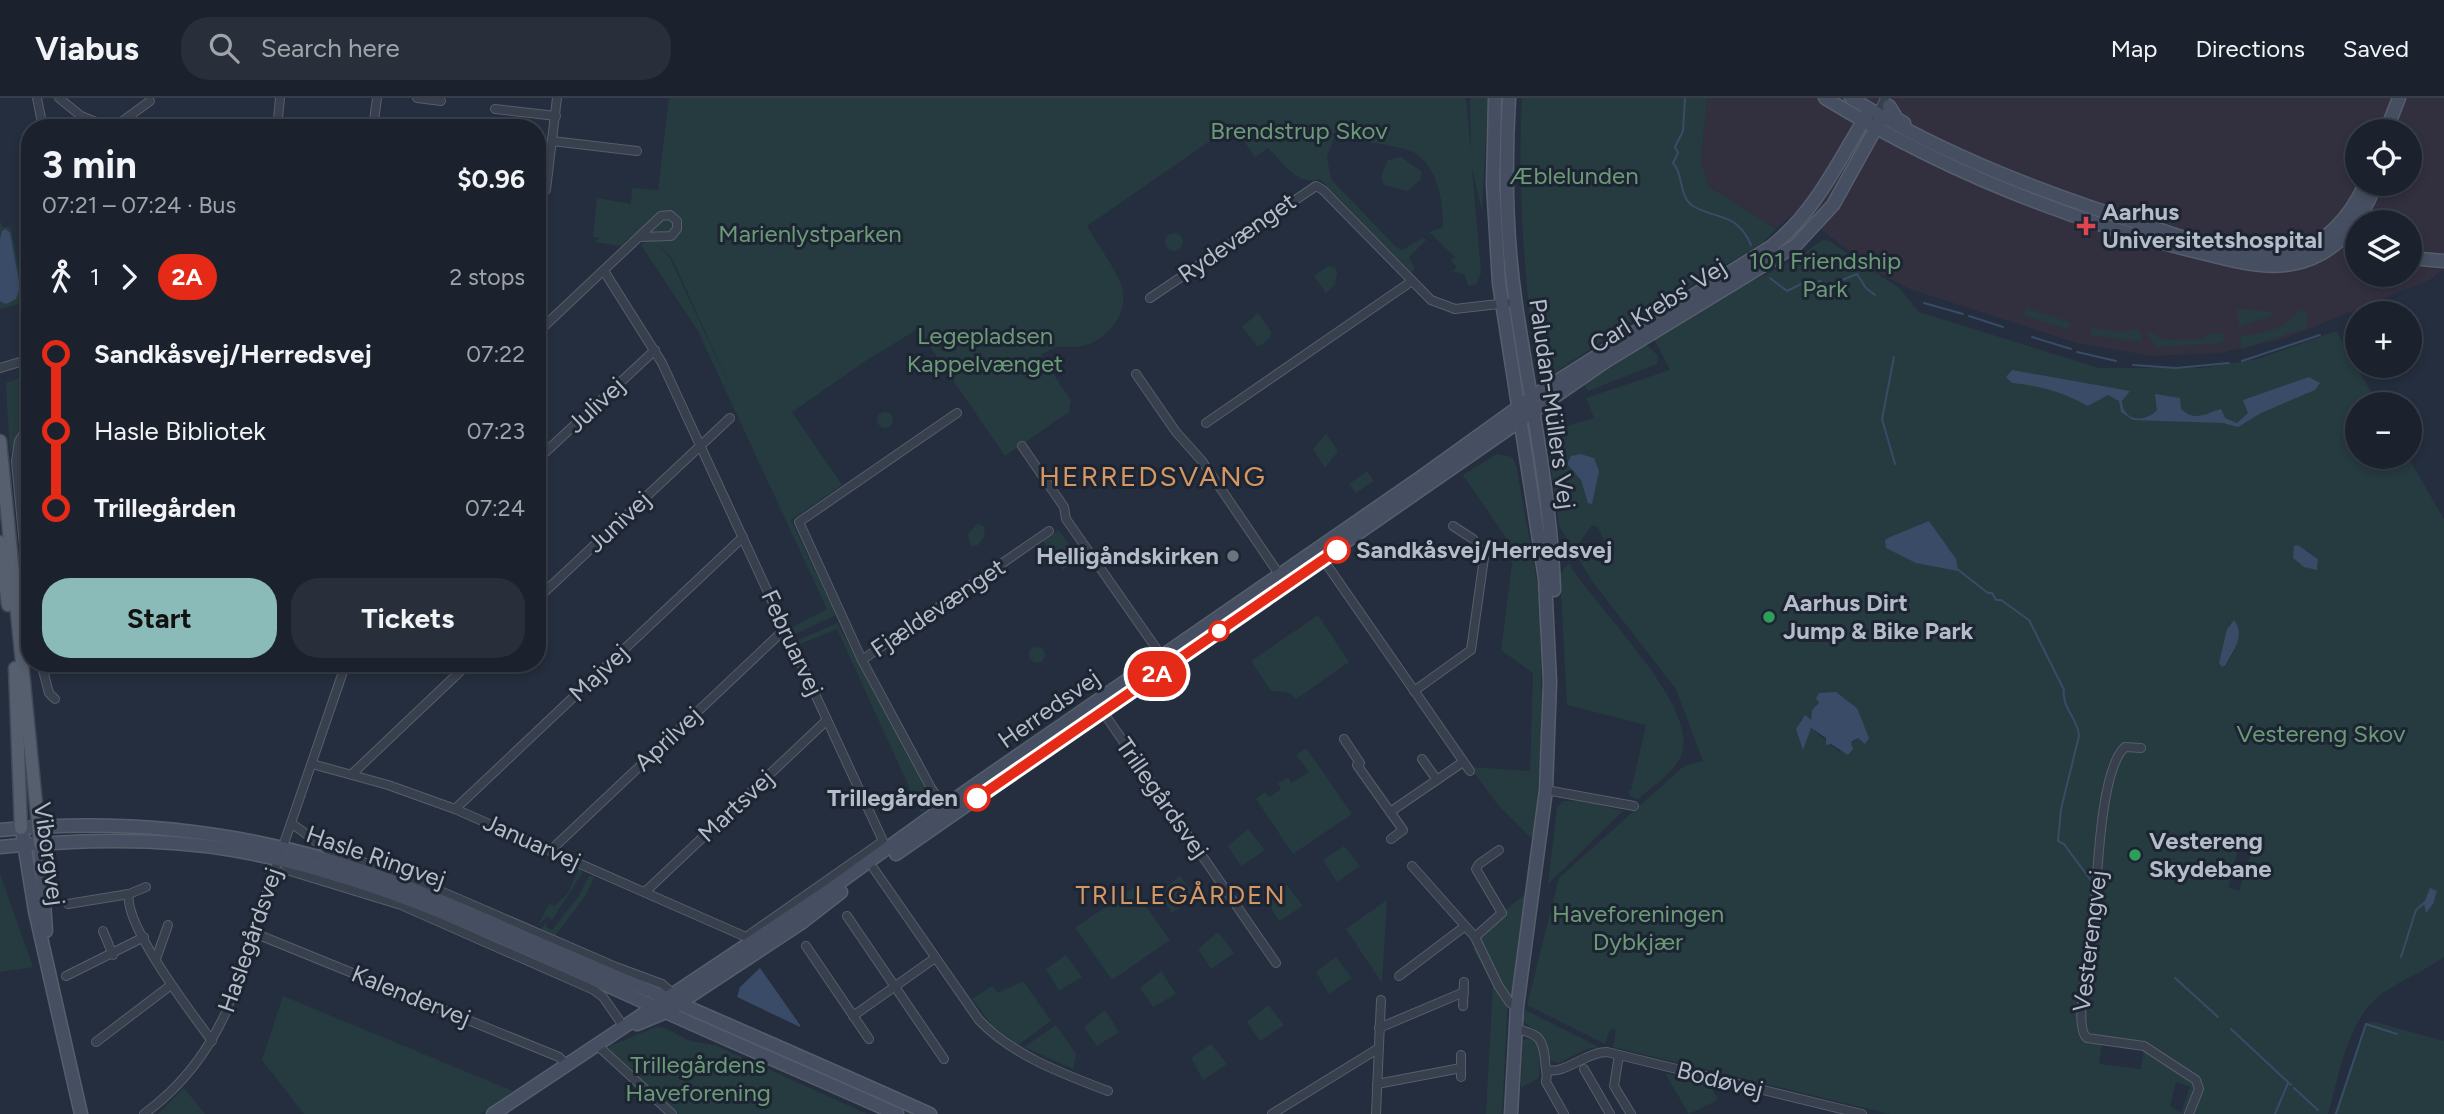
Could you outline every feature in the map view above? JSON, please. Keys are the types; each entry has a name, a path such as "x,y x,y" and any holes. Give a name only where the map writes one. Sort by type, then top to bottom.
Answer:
{"main road":[{"name":"Viborgvej","path":"0,441 21,648"},
{"name":"Viborgvej","path":"0,542 15,676 22,828"},
{"name":"Viborgvej","path":"23,672 40,844"}],"street":[{"path":"37,98 41,119"},
{"path":"59,98 89,119"},
{"path":"278,119 280,98"},
{"path":"374,119 377,98"},
{"path":"417,98 441,101"},
{"path":"546,190 557,98"},
{"name":"Paludan-Müllers Vej","path":"1495,98 1494,206 1502,304 1545,579 1550,681 1549,791"},
{"name":"Paludan-Müllers Vej","path":"1509,98 1509,215 1515,302 1533,413 1554,578 1556,710 1549,791 1517,1007 1511,1114"},
{"path":"1825,98 1879,112 1948,157 1976,162"},
{"path":"1851,98 1976,162 2070,201 2181,237 2246,252 2280,254 2302,249 2345,226"},
{"path":"2391,119 2399,98"},
{"path":"2400,119 2408,98"},
{"path":"125,119 150,101"},
{"path":"495,109 556,116"},
{"path":"1879,112 1931,159 2024,197 2137,236 2236,261 2274,266 2307,260 2334,246 2345,233"},
{"name":"Carl Krebs' Vej","path":"1530,398 1786,235 1821,196 1879,112"},
{"name":"Carl Krebs' Vej","path":"1519,422 1661,325 1795,246 1833,205 1879,112"},
{"path":"552,141 637,151"},
{"name":"Rydevænget","path":"1150,298 1316,186 1324,190 1425,296 1444,307 1463,309 1515,302"},
{"path":"546,325 640,237"},
{"path":"2422,257 2444,261"},
{"name":"Februarvej","path":"604,271 655,350 883,841 746,937"},
{"path":"1206,423 1412,281"},
{"name":"Julivej","path":"546,452 655,350"},
{"path":"0,368 21,362"},
{"path":"1136,374 1176,432 1202,461 1284,580"},
{"name":"Herredsvej","path":"1320,555 1530,398"},
{"name":"Fjældevænget","path":"948,811 862,660 799,522 957,413"},
{"path":"700,445 730,418"},
{"name":"Herredsvej","path":"494,1114 596,1044 660,1010 895,845 1519,422"},
{"path":"21,438 16,461 21,514"},
{"name":"Junivej","path":"546,590 700,445"},
{"path":"1022,446 1064,507 1066,519 1165,662"},
{"path":"1414,691 1468,655 1472,648 1484,558 1472,539 1453,526"},
{"name":"Fjældevænget","path":"862,660 1049,531"},
{"name":"Majvej","path":"454,809 743,537"},
{"path":"1320,555 1470,771"},
{"name":"Aprilvej","path":"551,850 785,629"},
{"path":"43,672 49,693 55,699"},
{"name":"Haslegårdsvej","path":"144,1114 184,1078 212,1041 226,1012 343,672"},
{"path":"352,774 460,672"},
{"name":"Trillegårdsvej","path":"1099,707 1276,963"},
{"name":"Martsvej","path":"645,891 827,720"},
{"path":"1344,739 1360,763 1357,765 1403,830 1391,839"},
{"name":"Vesterengvej","path":"2141,748 2125,747 2112,772 2101,841 2092,946 2080,1024 2087,1038 2144,1046 2196,1080 2199,1089 2189,1114"},
{"path":"1422,759 1437,780"},
{"path":"1390,813 1463,762"},
{"name":"Januarvej","path":"312,764 352,774 454,809 746,937"},
{"path":"1549,791 1634,806"},
{"name":"Herredsvej","path":"675,999 801,923 948,811"},
{"name":"Hasle Ringvej","path":"292,823 328,850 415,880 616,967 662,984 675,999"},
{"name":"Hasle Ringvej","path":"0,830 39,826 159,827 225,835 407,887 675,999 930,1114"},
{"name":"Viborgvej","path":"22,828 35,911 81,1114"},
{"name":"Hasle Ringvej","path":"0,847 144,841 281,853 423,904 897,1114"},
{"name":"Viborgvej","path":"40,844 48,960"},
{"path":"1475,937 1502,914 1476,869 1499,850"},
{"name":"Hasle Ringvej","path":"281,853 290,871 411,909 594,990 624,1027"},
{"path":"1412,866 1475,937 1498,985 1510,1003 1517,1007"},
{"path":"874,869 979,1020 996,1038 1015,1050 1108,1091"},
{"path":"68,904 129,894 146,887"},
{"path":"129,894 128,905 156,959 171,985 212,1041"},
{"path":"847,916 944,1059"},
{"path":"156,959 168,925"},
{"path":"1399,976 1464,927"},
{"path":"103,931 113,955"},
{"name":"Kalendervej","path":"254,933 559,1057 566,1064"},
{"path":"66,976 113,955 144,937"},
{"path":"806,946 869,1039"},
{"path":"853,1016 935,958"},
{"path":"1463,1006 1465,982"},
{"path":"96,1042 171,985"},
{"path":"1380,1028 1464,992"},
{"path":"1376,1114 1381,1000"},
{"path":"1516,1029 1531,1032 1541,1039 1548,1070 1546,1082 1564,1114"},
{"path":"596,1044 672,1114"},
{"path":"1272,1114 1379,1048"},
{"name":"Bodøvej","path":"1548,1070 1559,1070 1594,1053 1619,1055 1862,1114"},
{"path":"1377,1084 1461,1073 1461,1055"},
{"path":"1619,1055 1613,1083 1631,1114"},
{"path":"1584,1069 1610,1114"}],"shaded area":[{"name":"Aarhus Universitetshospital","path":"1707,98 2444,98 2444,269 2422,283 2422,210 2345,210 2345,287 2412,287 2377,301 2345,301 2345,314 2286,338 2221,353 2151,356 2076,343 1910,289 1879,273 1796,211 1776,229 1708,186 1701,161"}],"green space":[{"name":"Marienlystparken","path":"669,98 1466,98 1471,153 1470,98 1488,98 1482,211 1472,168 1481,273 1476,284 1468,286 1465,275 1453,271 1457,267 1451,261 1455,257 1429,232 1443,227 1442,207 1430,168 1415,153 1334,137 1327,157 1331,179 1395,246 1402,250 1423,238 1426,240 1409,257 1415,269 1411,272 1320,179 1297,176 1268,148 1255,157 1233,125 1087,226 1121,285 1122,309 1114,325 1094,342 1078,347 1055,348 1041,355 1071,401 1069,412 1005,456 918,329 867,360 792,412 842,485 791,520 836,615 793,635 790,628 827,609 698,331 641,245 648,241 628,239 621,246 594,242 600,238 593,237 597,198 631,204 632,188 658,190","holes":["656,242 672,258 737,402 670,258"]},
{"path":"1498,98 1505,98 1510,287 1503,288 1499,237"},
{"name":"Æblelunden","path":"1522,98 1707,98 1701,161 1708,186 1776,229 1762,243 1635,319 1548,377 1536,371 1523,235"},
{"name":"Brendstrup Skov","path":"1401,157 1422,172 1420,180 1407,191 1384,185 1381,176 1388,160"},
{"path":"0,221 3,227 11,227 21,281 21,303 0,309"},
{"path":"1174,233 1180,236 1183,242 1180,248 1174,251 1168,248 1165,242 1168,236"},
{"path":"1822,240 1829,241 1899,288 1919,312 2099,368 2202,368 2258,359 2336,331 2345,347 2345,378 2363,378 2371,392 2345,392 2345,469 2415,469 2444,519 2444,957 2383,993 2361,1017 2346,1048 2328,1114 1890,1114 1613,1047 1616,1030 1610,1029 1605,1044 1527,1005 1559,878 1684,766 1703,761 1676,689 1592,581 1559,526 1544,415 1556,402 1564,427 1594,418 1586,398 1670,370 1653,337 1701,306 1797,257","holes":["1592,525 1598,527 1611,557 1608,566 1584,555 1579,544","2306,549 2318,559 2317,570 2298,563","2230,622 2235,650 2225,667 2219,663","1843,697 1857,708 1858,738 1839,752 1811,728 1808,732 1799,726 1801,719 1811,720 1818,705","2238,849 2251,852 2239,891 2228,887","2102,1043 2144,1049 2141,1069 2099,1064","2176,1082 2190,1087 2181,1113 2170,1106"]},
{"path":"1328,266 1335,267 1337,273 1335,285 1326,293 1314,276"},
{"path":"2027,308 2071,324 2067,329 2029,317 2023,314"},
{"path":"2237,308 2278,313 2239,327"},
{"path":"2298,310 2306,312 2306,328 2242,349 2240,337 2280,327"},
{"path":"1258,313 1271,332 1270,338 1258,347 1242,327"},
{"path":"2091,328 2123,332 2136,328 2142,336 2141,342 2090,335"},
{"path":"2145,330 2165,340 2203,339 2206,334 2223,333 2224,339 2222,343 2156,347"},
{"path":"1645,343 1658,356 1657,364 1588,391 1584,384"},
{"path":"21,377 21,429 10,455 6,383"},
{"path":"885,412 891,414 891,426 885,428 879,426 877,420 879,414"},
{"path":"1326,434 1338,451 1325,468 1313,449"},
{"path":"1497,454 1512,457 1516,465 1540,598 1542,725 1535,834 1531,838 1498,805 1470,767 1530,771 1533,673 1501,650 1514,549 1463,475"},
{"path":"1367,471 1374,481 1356,493 1349,484"},
{"path":"978,523 985,527 984,537 978,545 971,547 968,534"},
{"path":"1059,530 1079,559 1063,570 1043,541"},
{"path":"1569,563 1660,683 1675,709 1683,733 1679,760 1638,799 1630,796 1628,791 1631,790 1646,725 1567,705 1560,574"},
{"path":"1318,615 1349,662 1296,699 1290,693 1271,691 1251,661"},
{"path":"837,623 929,794 925,810 921,813 837,629 798,645 796,641"},
{"path":"1037,647 1043,649 1043,661 1037,663 1031,661 1029,655 1031,649"},
{"path":"1306,748 1352,814 1293,854 1256,799 1265,792 1269,797 1281,789 1278,783 1288,777 1291,783 1309,772 1296,755"},
{"path":"1563,801 1585,801 1623,811 1548,884 1557,808"},
{"path":"1248,829 1265,850 1241,866 1228,846"},
{"path":"160,831 233,840 52,837"},
{"path":"1344,846 1360,866 1337,882 1323,860"},
{"path":"579,868 582,873 552,920 547,916 537,927 549,904 555,906 568,893"},
{"path":"0,874 33,967 0,972"},
{"path":"589,876 595,876 586,895 555,936 541,929 547,921 546,927 552,930 579,896"},
{"path":"1180,876 1196,897 1172,913 1159,893"},
{"path":"1287,885 1303,906 1279,921 1266,899"},
{"path":"1133,888 1170,940 1112,980 1075,928"},
{"path":"1528,892 1511,996 1508,996 1502,1114 1486,1114 1493,985 1473,949 1477,933"},
{"path":"1387,900 1382,983 1346,929"},
{"path":"1218,932 1234,953 1211,969 1198,949"},
{"path":"1066,955 1082,977 1059,991 1046,969"},
{"path":"1336,957 1352,978 1329,994 1316,972"},
{"path":"1161,971 1176,994 1153,1007 1140,988"},
{"path":"1023,981 1051,1021 1018,1045 992,1025 972,999 992,986 998,993"},
{"path":"283,996 513,1091 481,1114 304,1114 262,1060"},
{"path":"1268,1005 1284,1025 1260,1041 1247,1022"},
{"path":"1105,1010 1119,1032 1097,1046 1084,1027"},
{"path":"1525,1010 1599,1047 1587,1049 1559,1063 1550,1060 1545,1041 1523,1021"},
{"path":"685,1013 921,1114 907,1114 682,1015"},
{"path":"2375,1022 2444,1041 2444,1114 2334,1114 2365,1023"},
{"path":"1056,1025 1076,1054 1073,1069 1024,1047"},
{"name":"Trillegårdens Haveforening","path":"656,1027 665,1028 690,1041 715,1045 867,1114 679,1114 609,1049 610,1046"},
{"path":"1531,1038 1540,1049 1539,1078 1521,1088 1523,1040"},
{"path":"1211,1044 1227,1064 1203,1080 1191,1058"},
{"path":"1665,1073 1715,1086 1713,1091 1718,1100 1689,1114"},
{"path":"184,1088 205,1114 158,1114"}],"water":[{"path":"6,229 10,233 20,287 16,299 6,304 0,301 0,239 2,231"},
{"path":"2012,370 2130,391 2122,401 2123,408 2130,417 2147,417 2157,410 2155,394 2180,398 2181,409 2191,415 2200,416 2221,409 2225,418 2237,423 2248,413 2243,400 2309,377 2320,383 2315,390 2261,413 2238,427 2223,423 2133,420 2121,412 2119,401 2108,395 2088,406 2052,390 2012,383 2006,377"},
{"path":"1580,454 1594,458 1599,471 1592,504 1588,503 1581,480 1567,464 1571,456"},
{"path":"1929,521 1956,559 1958,571 1916,563 1886,548 1885,540"},
{"path":"2298,545 2318,559 2317,570 2304,567 2293,558 2294,546"},
{"path":"2234,620 2239,638 2222,667 2219,663 2227,629"},
{"path":"1836,692 1857,708 1869,738 1865,744 1858,738 1851,742 1853,749 1848,755 1831,744 1826,745 1826,738 1811,728 1803,750 1796,729 1805,715 1811,720 1812,710 1819,703 1816,698 1819,693"},
{"path":"2430,888 2437,891 2433,904 2426,913 2424,903"},
{"path":"760,968 800,1027 737,997 740,987"}],"waterway":[{"path":"1685,98 1683,131 1675,147 1678,153 1673,163 1679,173 1685,197 1693,206 1733,222 1751,245"},
{"path":"1770,278 1787,291 1811,279 1816,283 1820,281 1825,287 1857,274 1866,288 1875,295"},
{"path":"1924,303 1963,314"},
{"path":"1969,316 2003,327"},
{"path":"2242,361 2320,335"},
{"path":"2032,337 2071,349"},
{"path":"2077,352 2116,361"},
{"path":"1894,357 1882,419 1895,464"},
{"path":"2133,365 2176,368 2229,363"},
{"path":"1957,569 1988,593 1992,593 1996,600 2001,600 2029,620 2064,690 2065,702 2079,736 2061,809 2058,841 2064,844 2092,882"},
{"path":"2401,957 2416,910 2424,903"},
{"path":"2175,978 2218,1017"},
{"path":"2336,1114 2366,1024 2397,1034"},
{"path":"2231,1029 2291,1085"},
{"path":"2275,1114 2288,1083"},
{"path":"2294,1088 2318,1110"}],"bus line":[{"name":"2A","path":"977,798 1337,550"}],"place":[{"name":"Aarhus Universitetshospital","path":"2086,226"},
{"name":"Sandkåsvej/Herredsvej","path":"1337,550"},
{"name":"Helligåndskirken","path":"1233,556"},
{"name":"Aarhus Dirt Jump & Bike Park","path":"1769,617"},
{"name":"Trillegården","path":"977,798"},
{"name":"Vestereng Skydebane","path":"2135,855"}],"district":[{"name":"HERREDSVANG","path":"1153,476"},
{"name":"TRILLEGÅRDEN","path":"1181,895"}],"park label":[{"name":"101 Friendship Park","path":"1825,275"},
{"name":"Legepladsen Kappelvænget","path":"985,350"},
{"name":"Vestereng Skov","path":"2321,734"},
{"name":"Haveforeningen Dybkjær","path":"1638,928"}]}
